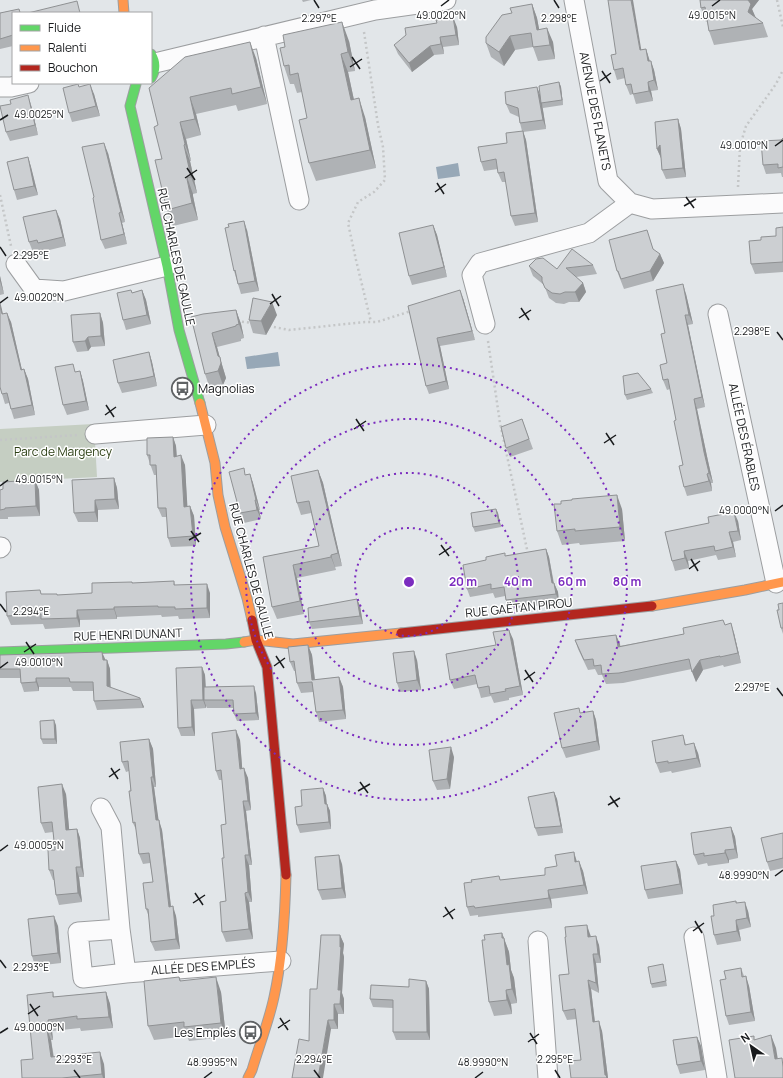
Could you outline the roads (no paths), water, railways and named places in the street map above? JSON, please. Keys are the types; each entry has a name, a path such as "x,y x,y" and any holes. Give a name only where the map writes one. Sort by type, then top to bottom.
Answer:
{"street":[{"path":"123,0 124,12"},
{"path":"152,65 364,12 446,0"},
{"name":"AVENUE DES FLANETS","path":"574,0 608,181 630,203 652,210 783,203"},
{"path":"264,36 299,200"},
{"path":"0,87 11,87 24,84"},
{"name":"RUE CHARLES DE GAULLE","path":"137,84 130,106 167,266 179,330 206,425 215,463 218,495 225,527 247,598 256,640 267,667 286,868 285,915 281,962 274,998 251,1075"},
{"path":"485,324 472,275 480,264 589,233 630,203"},
{"path":"16,264 34,289 64,292 167,266"},
{"name":"ALLÉE DES ÉRABLES","path":"718,314 780,583"},
{"path":"95,434 206,425"},
{"name":"RUE GAËTAN PIROU","path":"256,640 293,644 652,606 780,583"},
{"name":"RUE HENRI DUNANT","path":"0,652 226,644 256,640"},
{"path":"101,808 111,827 120,929 126,974"},
{"name":"ALLÉE DES EMPLÉS","path":"120,929 78,932 83,978 281,962"},
{"path":"694,937 717,1078"},
{"path":"538,941 548,1078"}],"water":[{"path":"458,163 460,176 438,179 436,167"},
{"path":"278,352 280,366 247,369 245,357"}],"place":[{"name":"Magnolias","path":"183,389"},
{"name":"Les Emplés","path":"251,1033"}],"park label":[{"name":"Parc de Margency","path":"63,452"}]}
